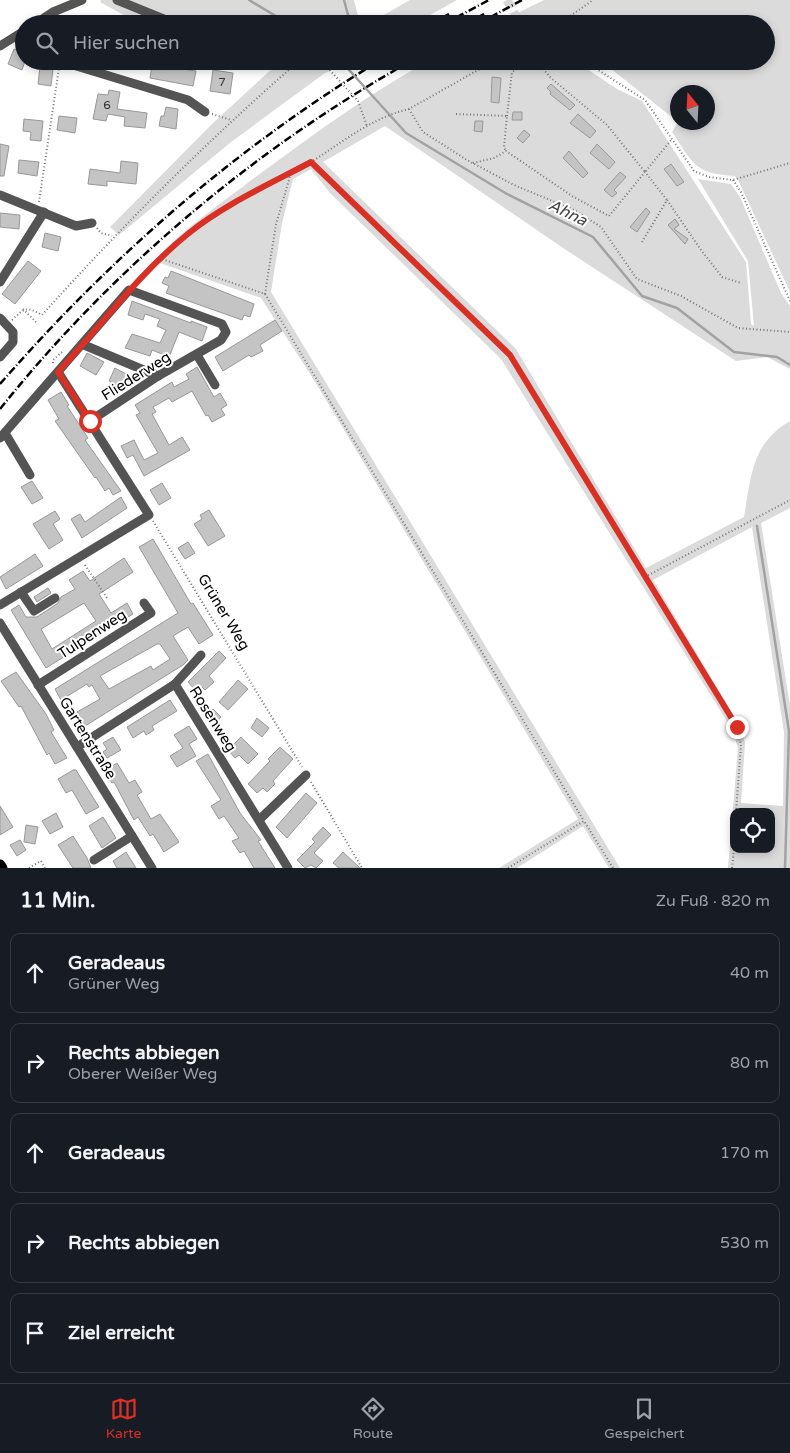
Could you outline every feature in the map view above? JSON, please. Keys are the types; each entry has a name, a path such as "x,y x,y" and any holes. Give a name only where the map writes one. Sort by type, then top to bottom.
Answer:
{"street":[{"path":"48,15 82,0"},
{"path":"116,0 154,15"},
{"path":"0,46 15,38"},
{"path":"90,70 188,100 205,112"},
{"path":"0,195 41,210 76,226 92,223"},
{"path":"0,282 41,210"},
{"path":"30,475 2,435 84,344 129,290"},
{"name":"Fliederweg","path":"90,421 158,376 221,340 226,332 222,324 129,290"},
{"path":"0,357 13,342 13,332 4,321"},
{"path":"84,344 158,376"},
{"path":"197,355 215,385"},
{"path":"0,605 149,515 58,372"},
{"path":"21,592 34,612 55,598"},
{"name":"Tulpenweg","path":"38,684 151,613 144,603"},
{"name":"Gartenstraße","path":"0,623 152,868"},
{"path":"175,684 201,655"},
{"name":"Rosenweg","path":"78,747 175,684 260,819 288,868"},
{"path":"260,819 306,775"},
{"path":"94,860 132,836"}],"path":[{"path":"572,15 593,0"},
{"path":"41,210 59,70"},
{"path":"4,321 23,309 31,309 42,315 113,236 231,120 289,70"},
{"path":"330,70 358,101 367,126"},
{"path":"129,290 159,258 190,232 245,197 311,162 367,126 393,113 409,109 478,70"},
{"path":"516,70 512,72 504,147 506,151 572,196 609,216 672,139"},
{"path":"544,70 607,125 667,200 722,277 741,283"},
{"path":"598,70 645,100 694,171 709,177 733,180 790,163"},
{"path":"409,109 424,132 473,163 514,185 574,210 602,227 637,279 681,296 738,328 790,332"},
{"path":"205,112 231,120"},
{"path":"456,114 507,116"},
{"path":"473,163 494,158 506,151"},
{"path":"311,162 510,355 737,727 741,745 736,808"},
{"path":"265,294 276,224 291,173"},
{"path":"733,180 741,192 790,301"},
{"path":"642,242 667,200"},
{"path":"92,223 101,233 113,236"},
{"path":"159,258 265,294 614,868"},
{"path":"23,309 38,324"},
{"path":"53,360 62,352"},
{"path":"644,577 790,500"},
{"name":"Grüner Weg","path":"149,515 362,868"},
{"path":"79,557 107,598"},
{"path":"508,868 584,821"},
{"path":"732,868 734,853"},
{"path":"29,868 41,861 46,868"}],"shaded area":[{"path":"101,0 354,0 358,15 124,15 100,2"},
{"path":"410,0 457,0 430,15 384,15"},
{"path":"544,0 790,0 790,292 735,176 711,173 696,165 672,132 673,130 715,130 715,85 670,85 670,116 612,70 775,70 775,15 513,15"},
{"path":"271,70 331,70 231,142 119,235 110,227 213,123"},
{"path":"413,70 588,70 617,89 642,101 746,262 751,324 754,326 748,261 698,179 731,184 740,197 781,293 790,306 790,369 767,357 736,361 563,248 385,126 323,162 516,349 646,568 744,517 751,475 760,451 777,430 790,421 790,508 761,523 790,706 790,868 728,868 730,844 730,853 775,853 775,808 733,808 738,748 733,731 501,359 330,193 311,169 293,179 282,223 271,292 620,868 609,868 583,826 517,868 499,868 578,819 314,380 261,298 154,261 186,230 289,152","holes":["752,527 784,732 783,806 741,803 745,743 740,726 653,580"]}],"building":[{"path":"14,49 15,49 15,67 8,64"},
{"path":"40,70 53,70 51,86 38,84"},
{"path":"151,70 196,71 193,86 150,78"},
{"path":"213,70 233,73 230,94 210,91"},
{"path":"492,77 501,78 499,103 491,102"},
{"path":"551,84 575,105 570,110 550,94 551,92 547,88"},
{"path":"109,90 120,92 117,109 147,113 145,128 124,126 125,117 108,114 106,121 93,119 98,94 108,95"},
{"path":"166,107 178,109 176,129 159,126 161,116 164,116"},
{"path":"513,112 522,112 522,120 512,120"},
{"path":"578,114 596,131 590,138 570,123"},
{"path":"59,116 77,118 75,133 57,130"},
{"path":"24,119 43,121 41,141 30,140 31,132 23,131"},
{"path":"475,121 483,121 482,132 474,131"},
{"path":"524,130 530,135 523,143 517,138"},
{"path":"0,144 9,146 4,176 0,176"},
{"path":"597,144 615,162 609,169 590,153"},
{"path":"569,151 588,173 583,178 563,158"},
{"path":"19,160 39,162 37,176 18,173"},
{"path":"121,161 138,163 136,184 107,181 107,186 88,184 90,169 120,173"},
{"path":"671,164 684,182 677,186 664,169"},
{"path":"620,172 626,177 614,190 617,193 612,197 604,190"},
{"path":"646,208 650,212 637,232 630,227"},
{"path":"0,213 20,215 19,229 0,227"},
{"path":"675,219 679,225 674,229 688,239 685,244 668,225"},
{"path":"45,233 61,237 58,251 42,247"},
{"path":"28,261 41,271 15,304 2,294"},
{"path":"171,271 254,304 250,317 244,315 242,320 166,293 169,286 162,283 165,277 168,278"},
{"path":"132,301 207,327 202,341 179,332 169,357 152,350 150,356 125,348 132,334 160,343 166,330 157,326 160,319 145,314 143,320 128,315"},
{"path":"275,320 282,331 260,345 263,351 251,357 249,355 223,371 215,357"},
{"path":"87,353 104,362 96,375 80,366"},
{"path":"197,367 214,397 220,393 227,405 221,409 225,415 212,422 208,415 206,416 192,391 172,402 169,398 153,407 156,412 152,414 169,445 182,437 190,450 144,476 133,455 127,458 121,446 134,440 144,460 158,453 136,415 140,413 135,405 172,382 174,387 189,379 186,374"},
{"path":"115,368 128,375 122,388 109,381"},
{"path":"61,392 69,405 67,406 88,438 85,440 121,491 113,495 109,488 105,491 55,421 59,419 48,400"},
{"path":"32,481 43,498 32,504 21,487"},
{"path":"162,483 171,498 159,505 150,490"},
{"path":"121,497 127,508 82,538 71,519 80,514 85,522"},
{"path":"209,510 225,536 208,546 194,524 202,519 200,515"},
{"path":"55,511 60,519 53,524 63,540 49,549 33,524"},
{"path":"153,539 191,604 193,603 213,635 199,644 188,627 173,636 188,660 183,665 85,726 77,712 100,699 92,685 89,687 87,684 61,700 55,689 178,613 139,547","holes":["160,644 170,659 153,670 151,666 109,689 100,676"]},
{"path":"188,542 195,553 185,559 178,548"},
{"path":"35,554 43,566 6,589 0,577"},
{"path":"124,558 133,572 99,594 111,613 127,603 133,614 46,668 11,610 19,605 26,617 37,617 58,603 61,597 75,589 69,580 83,571 90,581","holes":["84,603 96,621 52,649 41,629"]},
{"path":"48,588 51,593 37,602 34,597"},
{"path":"219,651 226,658 209,676 214,682 205,690 202,687 197,692 188,682"},
{"path":"16,672 46,714 54,730 51,732 67,758 55,764 49,753 47,755 21,706 19,707 1,681"},
{"path":"238,680 248,689 228,710 219,702"},
{"path":"170,700 177,711 152,726 154,730 146,735 144,731 133,738 127,727"},
{"path":"213,709 221,717 216,722 208,714"},
{"path":"257,718 269,728 262,737 251,728"},
{"path":"189,726 197,739 189,744 196,756 177,767 170,756 183,748 174,735"},
{"path":"113,737 121,750 107,758 103,752 107,749 103,743"},
{"path":"241,737 258,754 248,764 239,755 235,758 228,750"},
{"path":"280,747 293,759 273,781 275,784 267,792 263,788 257,793 248,784 270,761 268,759"},
{"path":"208,754 240,813 261,840 258,841 275,868 254,868 244,851 240,853 232,841 239,838 224,816 219,819 211,806 221,800 196,761"},
{"path":"117,763 129,783 135,780 142,792 137,795 151,819 160,814 179,842 164,852 153,834 150,836 138,817 134,820 114,782 112,783 104,771"},
{"path":"76,770 99,807 86,814 72,790 66,793 58,779"},
{"path":"306,793 317,803 287,838 276,827"},
{"path":"0,806 13,827 0,835"},
{"path":"56,813 63,827 50,834 42,821"},
{"path":"103,817 116,838 102,848 89,826"},
{"path":"26,825 38,827 35,844 24,842"},
{"path":"323,827 331,835 314,853 323,861 316,868 311,865 305,868 297,860 315,842 312,839"},
{"path":"73,836 91,868 73,868 58,845"},
{"path":"20,840 26,850 17,856 10,845"},
{"path":"126,852 136,868 117,868 113,861"},
{"path":"343,852 360,868 339,868 333,863"}],"waterway":[{"name":"Ahna","path":"249,0 274,15"},
{"path":"344,0 348,15"},
{"name":"Ahna","path":"349,70 406,133 507,194 593,237 642,296 677,308 734,352 777,357 790,365"},
{"path":"757,526 789,731 785,868"}],"tunnel":[{"path":"507,0 515,15"}],"railway":[{"path":"461,15 489,0"},
{"path":"494,15 522,0"},
{"path":"0,384 85,293 130,249 177,208 274,130 365,70"},
{"path":"0,409 43,357 89,308 189,216 241,173 296,133 353,95 396,70"}],"route":[{"path":"90,421 58,372 159,258 190,232 245,197 311,162 472,316 510,355 737,727"}]}
